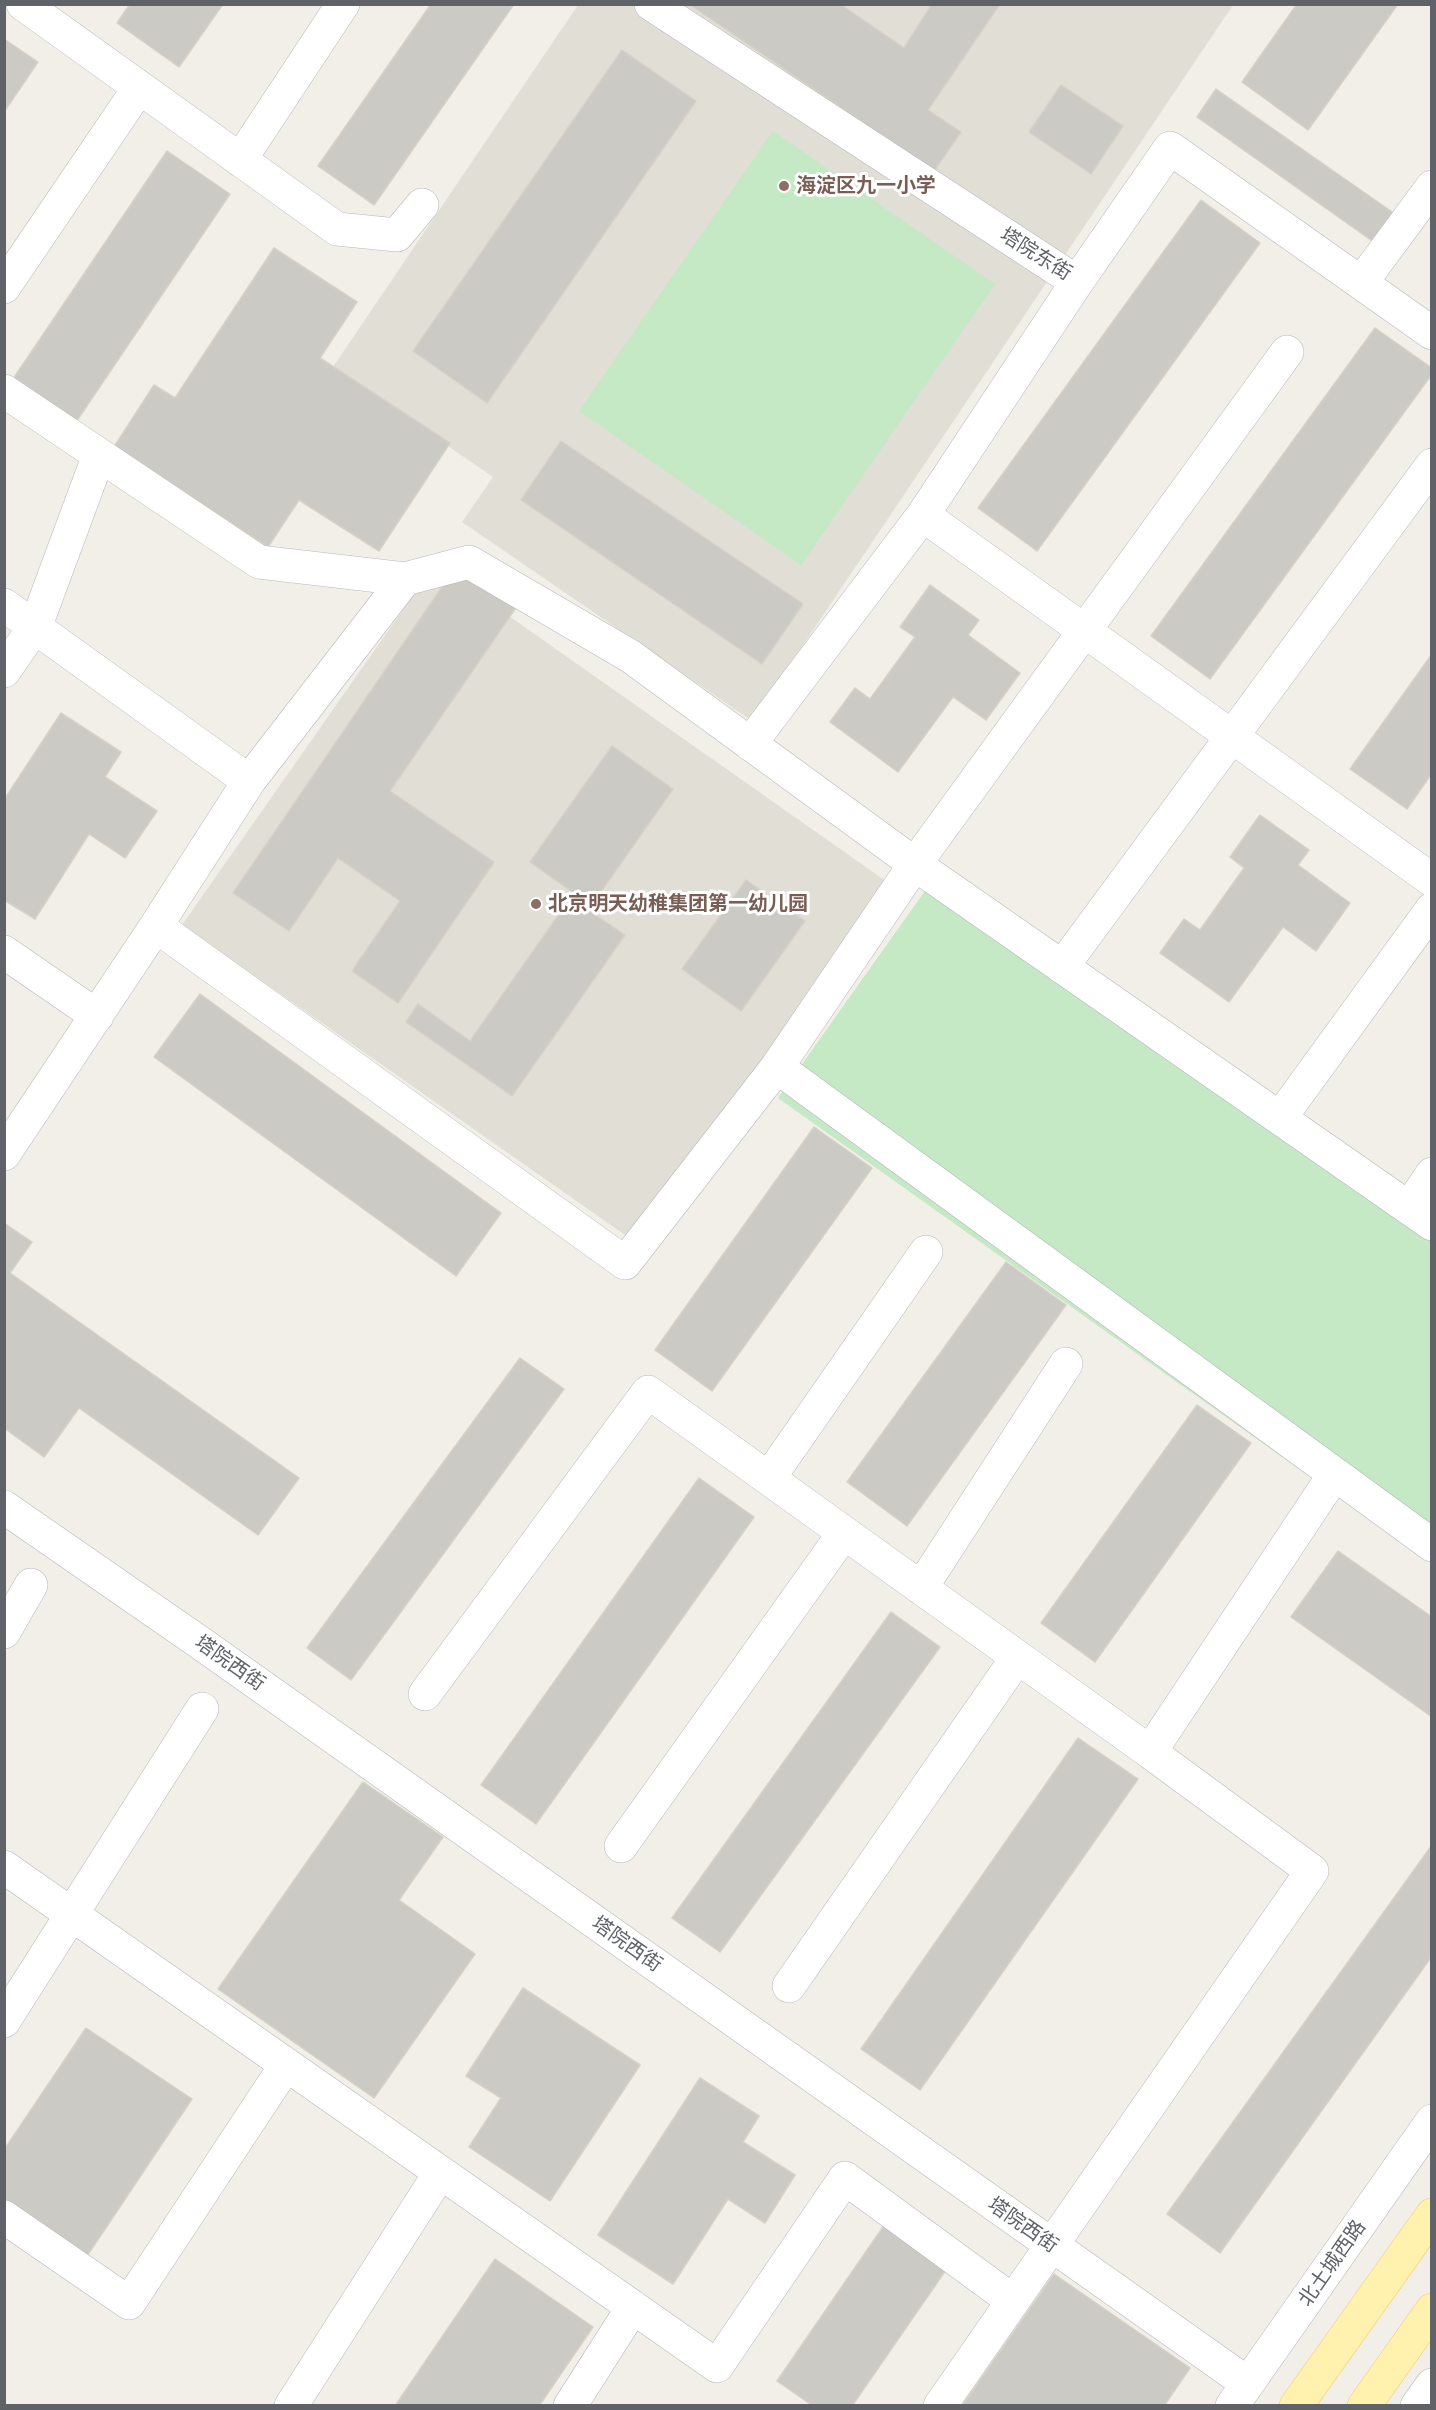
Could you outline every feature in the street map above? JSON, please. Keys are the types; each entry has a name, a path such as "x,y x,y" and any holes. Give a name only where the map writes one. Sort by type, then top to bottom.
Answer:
{"main road":[{"path":"1296,2406 1431,2215"},
{"path":"1364,2406 1431,2310"}],"street":[{"path":"240,160 343,4"},
{"name":"塔院东街","path":"651,4 1077,282 1170,147 1431,333"},
{"path":"31,7 139,88 337,229 397,235 423,205"},
{"path":"4,287 139,88"},
{"path":"1361,283 1431,187"},
{"path":"750,744 923,515 1077,282"},
{"path":"156,926 625,1263 777,1067 915,864 1287,352"},
{"path":"4,391 259,562 405,579 469,562 630,656 915,864 1420,1216 1431,1174"},
{"path":"4,671 36,625 99,455"},
{"path":"1062,967 1431,465"},
{"path":"923,515 1431,880"},
{"path":"4,1154 97,1016 249,781 405,579"},
{"path":"4,605 36,625 249,781"},
{"path":"1280,1118 1431,909"},
{"path":"4,952 97,1016"},
{"path":"777,1067 1431,1545"},
{"path":"769,1478 926,1252"},
{"path":"921,1588 1066,1364"},
{"path":"425,1694 648,1392 1312,1871 940,2406"},
{"path":"1150,1752 1334,1475"},
{"name":"塔院西街","path":"4,1507 200,1642 1053,2246 1239,2394"},
{"path":"621,1846 844,1533"},
{"path":"4,1632 31,1585"},
{"path":"789,1986 1017,1658"},
{"path":"4,2021 202,1709"},
{"path":"4,1867 717,2366 845,2178 1014,2301"},
{"path":"4,2217 129,2303 286,2065"},
{"name":"北土城西路","path":"1239,2394 1431,2121"},
{"path":"291,2406 441,2174"},
{"path":"570,2406 633,2307"},
{"path":"1417,2406 1431,2385"}],"shaded area":[{"name":"海淀区九一小学","path":"578,5 1233,5 752,721 462,522 493,477 333,367"},
{"name":"北京明天幼稚集团第一幼儿园","path":"435,564 890,884 638,1244 182,925"}],"green space":[{"path":"773,131 995,284 801,565 579,411"},
{"path":"937,874 1431,1229 1431,1563 778,1098"}],"building":[{"path":"130,4 223,4 179,67 117,23"},
{"path":"431,4 514,4 374,205 318,166"},
{"path":"689,4 840,4 904,48 932,4 1000,4 928,110 961,132 934,171"},
{"path":"1297,4 1398,4 1308,130 1242,82"},
{"path":"4,39 38,62 4,112"},
{"path":"622,50 696,101 487,403 413,351"},
{"path":"1061,85 1123,126 1091,174 1029,132"},
{"path":"1216,89 1395,214 1375,243 1197,117"},
{"path":"167,151 230,194 76,422 13,379"},
{"path":"1201,200 1260,243 1037,551 978,508"},
{"path":"274,248 357,302 320,358 450,443 379,551 299,500 268,547 114,447 154,385 175,398"},
{"path":"1375,328 1432,368 1432,374 1210,679 1151,636"},
{"path":"561,441 803,604 762,664 521,500"},
{"path":"457,565 517,606 390,791 494,862 398,1003 352,971 400,901 338,858 289,931 233,893"},
{"path":"930,585 979,620 968,635 1020,673 986,720 953,697 898,772 830,722 855,688 870,699 915,637 900,627"},
{"path":"1432,654 1432,773 1407,809 1350,769"},
{"path":"61,713 121,752 105,777 157,811 125,858 89,834 35,919 4,900 4,800"},
{"path":"612,746 673,789 588,910 625,935 512,1096 406,1022 418,1004 470,1041 574,893 530,862"},
{"path":"1260,815 1309,850 1298,865 1350,903 1316,951 1283,927 1229,1002 1160,953 1184,919 1200,930 1244,868 1230,857"},
{"path":"746,880 805,921 741,1011 682,969"},
{"path":"200,994 501,1213 456,1276 154,1057"},
{"path":"814,1127 872,1168 712,1391 655,1350"},
{"path":"4,1223 32,1242 10,1273 299,1478 258,1535 79,1408 44,1457 4,1428"},
{"path":"1006,1262 1066,1305 907,1526 847,1482"},
{"path":"520,1358 564,1389 351,1680 307,1648"},
{"path":"1197,1405 1251,1443 1095,1662 1041,1623"},
{"path":"699,1478 754,1517 536,1824 481,1785"},
{"path":"1338,1551 1432,1617 1432,1717 1291,1617"},
{"path":"891,1612 940,1647 720,1952 672,1918"},
{"path":"1078,1738 1138,1779 920,2090 861,2049"},
{"path":"363,1782 443,1837 399,1900 475,1954 374,2098 218,1989"},
{"path":"1432,1845 1432,1956 1220,2253 1167,2214"},
{"path":"523,1988 640,2065 550,2201 469,2147 501,2098 466,2076"},
{"path":"86,2028 192,2099 87,2256 4,2200 4,2150"},
{"path":"700,2078 759,2116 743,2142 795,2175 765,2223 728,2199 673,2284 598,2235"},
{"path":"885,2224 948,2267 852,2406 813,2406 777,2381"},
{"path":"495,2259 593,2327 539,2406 395,2406"},
{"path":"1054,2274 1190,2368 1164,2406 962,2406"}],"place":[{"name":"海淀区九一小学","path":"784,186"},
{"name":"北京明天幼稚集团第一幼儿园","path":"536,904"}]}
